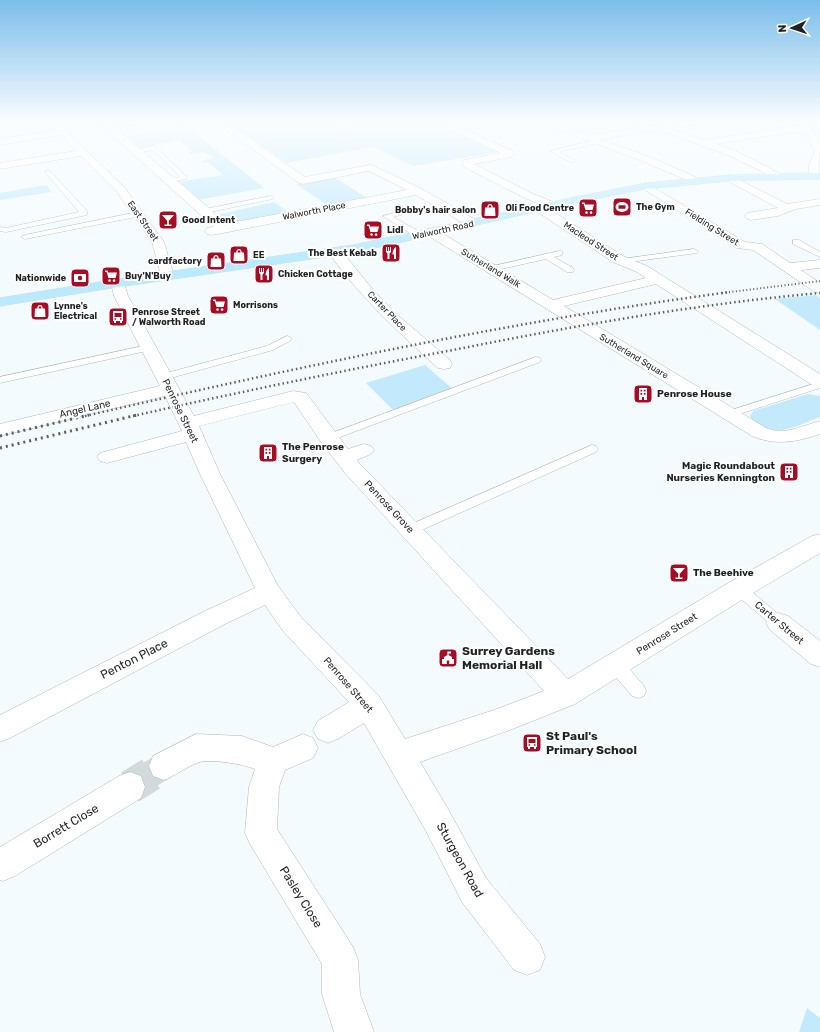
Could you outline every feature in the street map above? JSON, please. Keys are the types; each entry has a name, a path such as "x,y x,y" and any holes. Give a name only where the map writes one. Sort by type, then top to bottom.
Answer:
{"main road":[{"path":"728,178 775,175 817,176"},
{"name":"Walworth Road","path":"0,302 118,283 335,252 646,186 696,181 708,183 723,182 728,178"}],"street":[{"name":"East Street","path":"99,169 121,190 138,214 164,240 167,276"},
{"path":"157,169 205,211 223,229"},
{"path":"286,169 303,181 364,169"},
{"path":"372,169 418,191 472,223"},
{"name":"Macleod Street","path":"477,169 546,206 622,261"},
{"path":"668,169 696,181"},
{"path":"763,169 775,175"},
{"path":"728,178 786,207"},
{"name":"Fielding Street","path":"646,186 742,245 757,247 820,289"},
{"name":"Walworth Place","path":"211,231 418,191"},
{"path":"751,216 782,211 786,207 820,202"},
{"name":"Sutherland Walk","path":"425,234 492,269 551,305"},
{"name":"Carter Place","path":"335,252 369,294 388,314 444,364"},
{"path":"622,261 640,268 820,382"},
{"path":"787,267 820,264"},
{"path":"551,305 658,279"},
{"name":"Penrose Street","path":"118,283 121,296 167,383 210,474 269,592 292,624 369,705 400,757 415,749 500,721 565,695 739,589 820,542"},
{"name":"Sutherland Square","path":"551,305 759,432 771,437 786,438 819,428"},
{"name":"Angel Lane","path":"0,430 167,383"},
{"name":"Penrose Grove","path":"190,429 298,396 344,458 565,695"},
{"path":"107,457 190,429"},
{"path":"344,458 364,450"},
{"name":"Penton Place","path":"0,729 214,618 269,592"},
{"name":"Carter Street","path":"778,624 820,656"},
{"path":"328,730 369,705"},
{"name":"Pasley Close","path":"164,766 196,748 242,750 288,755 264,787 261,833 340,960 341,994 354,1032"},
{"name":"Sturgeon Road","path":"400,757 437,820 474,890 527,957"},
{"name":"Borrett Close","path":"3,864 130,787"}],"lane":[{"path":"170,181 185,178 176,169"},
{"path":"0,229 6,230 84,213 48,172"},
{"path":"205,211 271,198"},
{"path":"410,211 387,216 425,234"},
{"path":"25,237 138,214"},
{"path":"796,242 820,255"},
{"path":"622,261 694,251"},
{"path":"492,269 559,253"},
{"path":"548,256 570,270"},
{"path":"167,383 270,348 287,339"},
{"path":"0,380 148,348"},
{"path":"328,438 536,360"},
{"path":"729,414 820,385"},
{"path":"410,530 592,449"},
{"name":"Carter Street","path":"739,589 778,624"},
{"path":"616,665 638,692"}],"shaded area":[{"path":"216,169 240,169 264,188 198,200 177,182 223,175"},
{"path":"334,177 367,198 327,205 296,184"},
{"path":"47,185 51,192 0,200 0,193"},
{"path":"274,202 288,212 227,224 216,215"},
{"path":"816,295 820,298 820,330 775,299"},
{"path":"425,365 454,390 393,410 366,383"},
{"path":"808,394 820,396 820,417 797,426 781,430 766,429 756,423 750,416 753,411"},
{"path":"807,1008 820,1018 820,1032 799,1032"}],"tunnel":[{"path":"149,775 164,766"},
{"path":"130,787 151,774"}],"railway":[{"path":"729,292 820,281"},
{"path":"85,416 406,346 568,317 729,292"},
{"path":"722,293 729,292"},
{"path":"133,416 333,373 590,324 727,303 820,293"},
{"path":"0,436 89,415"},
{"path":"0,448 137,415"}],"place":[{"name":"The Gym","path":"622,207"},
{"name":"Oli Food Centre","path":"588,208"},
{"name":"Bobby's hair salon","path":"490,210"},
{"name":"Good Intent","path":"168,220"},
{"name":"Lidl","path":"373,230"},
{"name":"The Best Kebab","path":"391,253"},
{"name":"EE","path":"239,255"},
{"name":"cardfactory","path":"216,261"},
{"name":"Chicken Cottage","path":"264,274"},
{"name":"Buy'N'Buy","path":"111,276"},
{"name":"Nationwide","path":"80,278"},
{"name":"Morrisons","path":"219,305"},
{"name":"Lynne's Electrical","path":"40,311"},
{"name":"Penrose Street / Walworth Road","path":"118,317"},
{"name":"Penrose House","path":"643,394"},
{"name":"The Penrose Surgery","path":"268,453"},
{"name":"Magic Roundabout Nurseries Kennington","path":"789,472"},
{"name":"The Beehive","path":"679,573"},
{"name":"Surrey Gardens Memorial Hall","path":"448,658"},
{"name":"St Paul's Primary School","path":"532,743"}]}
